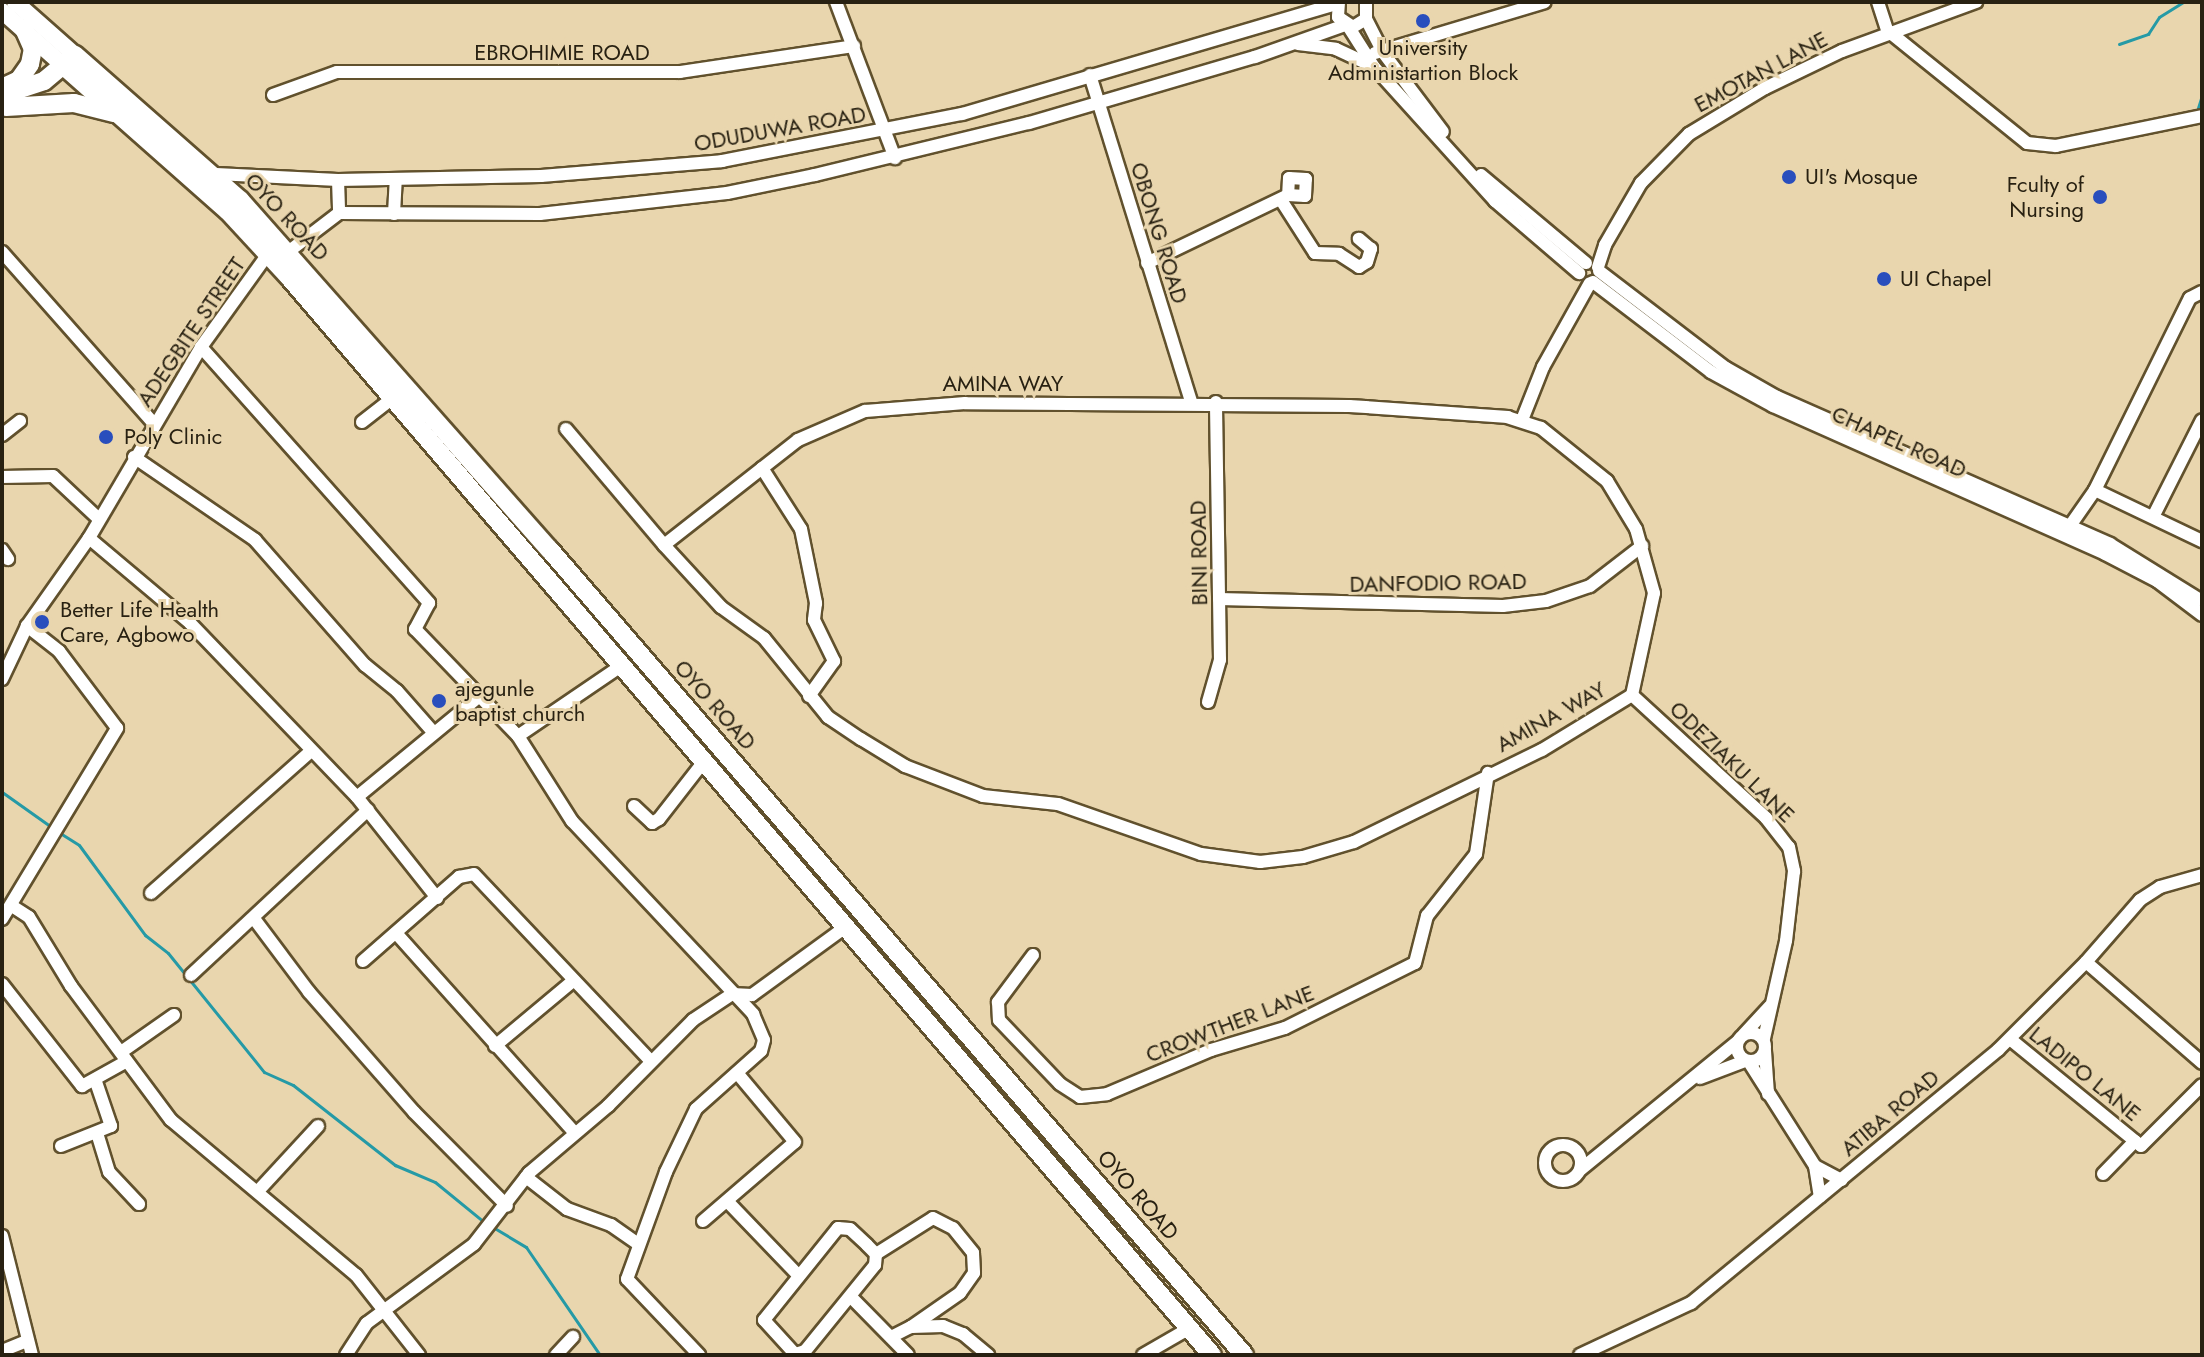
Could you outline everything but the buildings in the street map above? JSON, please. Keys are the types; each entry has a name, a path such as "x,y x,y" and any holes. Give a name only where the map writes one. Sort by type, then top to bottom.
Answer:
{"highway":[{"path":"3,99 30,64 33,49 24,29"},
{"path":"3,99 44,96 74,64"},
{"name":"OYO ROAD","path":"74,64 131,103 211,172 246,229 391,399 543,556 624,664 1212,1355"},
{"name":"OYO ROAD","path":"74,64 141,130 288,252 543,556 1244,1355"},
{"path":"3,99 88,105 141,130"},
{"path":"246,229 254,229 288,252"}],"main road":[{"path":"15,2 74,64"},
{"path":"2,11 74,64"}],"street":[{"path":"836,2 888,131 895,158"},
{"name":"CHAPEL ROAD","path":"1339,2 1336,13 1374,67 1495,201 1589,272 1711,372 1773,406 2149,565 2202,601"},
{"name":"ODUDUWA ROAD","path":"211,172 240,179 396,179 634,170 722,161 888,131 1339,2"},
{"path":"288,252 339,213 540,214 620,207 727,193 895,158 1294,43 1366,19 1366,2"},
{"path":"1366,55 1545,2"},
{"path":"1878,2 1887,30 2027,143 2056,146 2202,116"},
{"name":"EMOTAN LANE","path":"1522,420 1589,272 1648,174 1689,134 1765,88 1887,30 1976,2"},
{"name":"CHAPEL ROAD","path":"1366,19 1382,51 1479,172 1589,272"},
{"path":"1294,43 1336,49 1374,67"},
{"name":"EBROHIMIE ROAD","path":"273,95 337,72 680,72 854,46"},
{"name":"OBONG ROAD","path":"1090,75 1191,402"},
{"path":"394,214 396,179"},
{"path":"338,180 339,213"},
{"path":"1147,263 1285,198 1315,253 1339,254 1359,267 1367,262 1371,249 1359,239"},
{"path":"2,252 154,424"},
{"name":"ADEGBITE STREET","path":"2,679 27,626 89,538 201,347 268,254"},
{"path":"2066,531 2095,490 2190,298 2202,292"},
{"path":"201,347 429,603 415,629 477,698 518,736 572,821 753,1014 764,1040 761,1051 696,1109 638,1244 627,1279 631,1287 699,1355"},
{"path":"362,422 391,399"},
{"name":"AMINA WAY","path":"566,429 664,545 721,607 764,638 828,717 905,766 983,796 1058,804 1201,854 1260,862 1303,857 1354,842 1488,773 1542,750 1632,695 1654,593 1642,546 1626,509 1598,470 1522,420 1216,402 904,405 832,422 762,468 664,545"},
{"name":"BINI ROAD","path":"1208,702 1220,660 1216,402"},
{"path":"2154,515 2202,420"},
{"path":"2,435 20,421"},
{"path":"134,457 255,540 365,665 397,691 433,732"},
{"path":"762,468 801,529 816,628 834,661 809,696"},
{"path":"2,477 53,476 99,519"},
{"path":"2095,490 2154,515 2202,541"},
{"name":"CHAPEL ROAD","path":"2066,531 2157,581 2202,615"},
{"path":"89,538 190,623 357,797 437,898"},
{"name":"DANFODIO ROAD","path":"1219,599 1503,606 1546,601 1590,586 1642,546"},
{"path":"2,919 117,728 59,651 27,626"},
{"path":"518,736 624,664"},
{"name":"ODEZIAKU LANE","path":"1632,695 1766,818 1789,847 1794,871 1765,1045 1768,1097"},
{"path":"357,797 477,698"},
{"path":"151,893 311,751"},
{"path":"634,806 652,823 659,819 705,760"},
{"name":"CROWTHER LANE","path":"1033,955 998,1002 999,1020 1060,1084 1080,1097 1107,1094 1211,1050 1285,1028 1415,963 1427,916 1476,854 1488,773"},
{"path":"191,975 255,920 368,810"},
{"path":"363,961 459,877 474,874 484,880 573,981 650,1060"},
{"name":"ATIBA ROAD","path":"1580,1355 1691,1303 2010,1039 2086,962 2140,900 2160,887 2202,875"},
{"path":"12,906 29,917 71,986 171,1120 259,1190 356,1275 419,1355"},
{"path":"255,920 309,992 414,1112 507,1206"},
{"path":"346,1355 367,1323 460,1257 507,1206 526,1177 650,1060 732,994 752,995 847,926"},
{"path":"396,933 575,1133"},
{"path":"2086,962 2202,1063"},
{"path":"495,1046 573,981"},
{"path":"2,984 82,1086 96,1082 174,1015"},
{"path":"1580,1170 1694,1080 1770,1006"},
{"path":"1694,1080 1747,1061 1765,1045 1755,1033 1740,1038"},
{"path":"1740,1038 1747,1061 1768,1097 1815,1166 1820,1197"},
{"name":"LADIPO LANE","path":"2010,1039 2135,1141 2147,1144 2202,1085"},
{"path":"703,1221 795,1142 737,1073"},
{"path":"61,1146 97,1133 112,1122 96,1082"},
{"path":"259,1190 318,1126"},
{"path":"97,1133 109,1172 139,1204"},
{"path":"2103,1174 2135,1141"},
{"path":"1815,1166 1841,1180"},
{"path":"526,1177 567,1209 611,1225 638,1244"},
{"path":"728,1202 798,1275"},
{"path":"876,1254 933,1218 953,1228 973,1253 974,1273 960,1293 891,1337"},
{"path":"838,1228 850,1229 876,1254 875,1265 805,1351 795,1354 764,1320 838,1228"},
{"path":"2,1236 32,1355"},
{"path":"851,1297 908,1355"},
{"path":"911,1327 943,1326 988,1355"},
{"path":"1143,1355 1188,1329"},
{"path":"556,1355 573,1337"},
{"path":"2,1351 27,1341"}],"waterway":[{"path":"2119,44 2148,34 2159,17 2183,2"},
{"path":"2198,108 2202,95"},
{"path":"2,792 54,829"},
{"path":"60,833 79,845 145,935 168,953 264,1072 293,1085 395,1165 435,1182 484,1222"},
{"path":"491,1226 526,1247 600,1355"}],"place":[{"name":"University Administartion Block","path":"1423,21"},
{"name":"UI's Mosque","path":"1789,177"},
{"name":"Fculty of Nursing","path":"2100,197"},
{"name":"UI Chapel","path":"1884,279"},
{"name":"Poly Clinic","path":"106,437"},
{"name":"Better Life Health Care, Agbowo","path":"42,622"},
{"name":"ajegunle baptist church","path":"439,701"}]}
